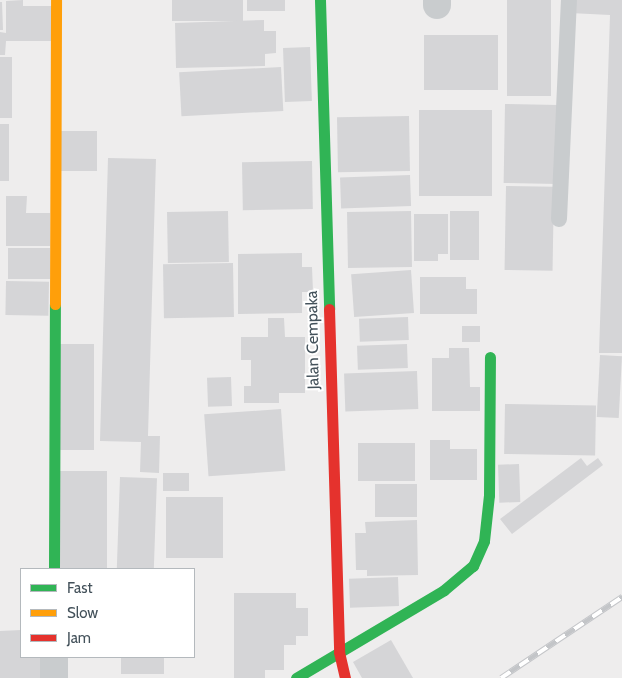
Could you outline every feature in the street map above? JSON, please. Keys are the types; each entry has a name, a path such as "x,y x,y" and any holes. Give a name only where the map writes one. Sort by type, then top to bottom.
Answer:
{"street":[{"path":"54,568 56,0"},
{"name":"Jalan Cempaka","path":"320,0 338,652 345,678"},
{"path":"296,678 444,590 472,566 484,541 489,495 490,357"},
{"path":"54,658 54,678"}],"lane":[{"path":"559,219 569,0"}],"building":[{"path":"23,0 23,6 53,6 54,41 6,41 5,55 0,55 0,32 6,33 6,1"},
{"path":"172,0 243,0 243,21 172,21"},
{"path":"247,0 285,0 285,11 247,11"},
{"path":"507,0 551,0 551,96 507,96"},
{"path":"571,0 622,0 622,353 599,353 610,15 570,13"},
{"path":"0,2 2,2 3,30 0,30"},
{"path":"264,20 264,31 276,31 276,53 265,54 265,66 176,68 175,23"},
{"path":"424,35 498,35 498,90 424,90"},
{"path":"310,47 312,101 285,102 283,48"},
{"path":"0,57 12,57 12,118 0,118"},
{"path":"281,67 283,111 181,116 179,72"},
{"path":"505,104 558,105 557,184 504,183"},
{"path":"419,110 492,110 492,196 419,196"},
{"path":"409,116 410,171 338,172 337,117"},
{"path":"0,124 9,124 9,181 0,181"},
{"path":"57,131 97,131 97,171 57,171"},
{"path":"108,158 156,159 148,436 160,436 159,473 140,472 141,442 100,441"},
{"path":"312,161 313,209 243,210 242,162"},
{"path":"410,175 411,206 341,208 340,177"},
{"path":"506,186 554,187 553,271 505,270"},
{"path":"6,196 27,196 26,213 50,213 50,246 6,246"},
{"path":"228,211 229,262 168,263 167,212"},
{"path":"411,211 412,267 348,268 347,212"},
{"path":"450,211 479,211 479,260 450,260"},
{"path":"414,214 448,214 448,254 438,254 438,261 414,261"},
{"path":"8,248 50,248 50,279 8,279"},
{"path":"302,253 302,267 312,267 313,292 302,292 302,313 238,314 238,254"},
{"path":"233,263 234,317 164,318 163,264"},
{"path":"411,270 414,313 354,317 351,274"},
{"path":"420,277 466,277 466,289 477,289 477,314 420,314"},
{"path":"6,281 49,282 48,316 5,315"},
{"path":"408,317 409,340 360,342 359,319"},
{"path":"268,318 284,318 285,337 305,337 305,393 279,393 279,403 244,403 244,386 251,386 251,360 241,360 241,337 268,337"},
{"path":"462,326 480,326 480,342 462,342"},
{"path":"57,344 94,344 94,450 57,450"},
{"path":"407,344 408,368 358,370 357,346"},
{"path":"449,348 469,348 470,387 480,387 480,411 432,411 432,358 449,358"},
{"path":"600,355 622,356 619,418 597,417"},
{"path":"417,371 418,409 345,412 344,374"},
{"path":"231,377 232,406 208,407 207,378"},
{"path":"505,404 596,406 595,456 504,454"},
{"path":"281,409 285,471 209,476 204,414"},
{"path":"430,440 450,440 450,449 477,449 477,480 430,480"},
{"path":"358,443 415,443 415,481 358,481"},
{"path":"581,458 587,466 598,458 603,465 512,534 500,519"},
{"path":"519,464 520,502 499,503 498,465"},
{"path":"58,471 107,471 107,568 58,568"},
{"path":"163,473 189,473 189,491 163,491"},
{"path":"120,477 157,478 154,568 117,568"},
{"path":"375,484 417,484 417,517 375,517"},
{"path":"166,497 223,497 223,558 166,558"},
{"path":"417,520 418,575 367,576 367,570 356,570 355,533 366,533 365,522"},
{"path":"398,577 399,606 350,608 349,579"},
{"path":"234,593 296,593 296,608 308,608 308,636 296,636 296,645 284,645 284,670 265,670 265,678 234,678"},
{"path":"20,630 20,658 47,658 47,678 0,678 0,631"},
{"path":"391,640 413,678 362,678 353,662"},
{"path":"121,658 164,658 164,674 121,674"}],"railway":[{"path":"501,678 622,597"}],"traffic: fast":[{"path":"320,0 329,309"},
{"path":"54,568 55,304"},
{"path":"296,678 444,590 473,566 484,541 489,495 490,357"}],"traffic: slow":[{"path":"55,304 56,0"}],"traffic: jam":[{"path":"329,309 339,652 345,678"}]}
